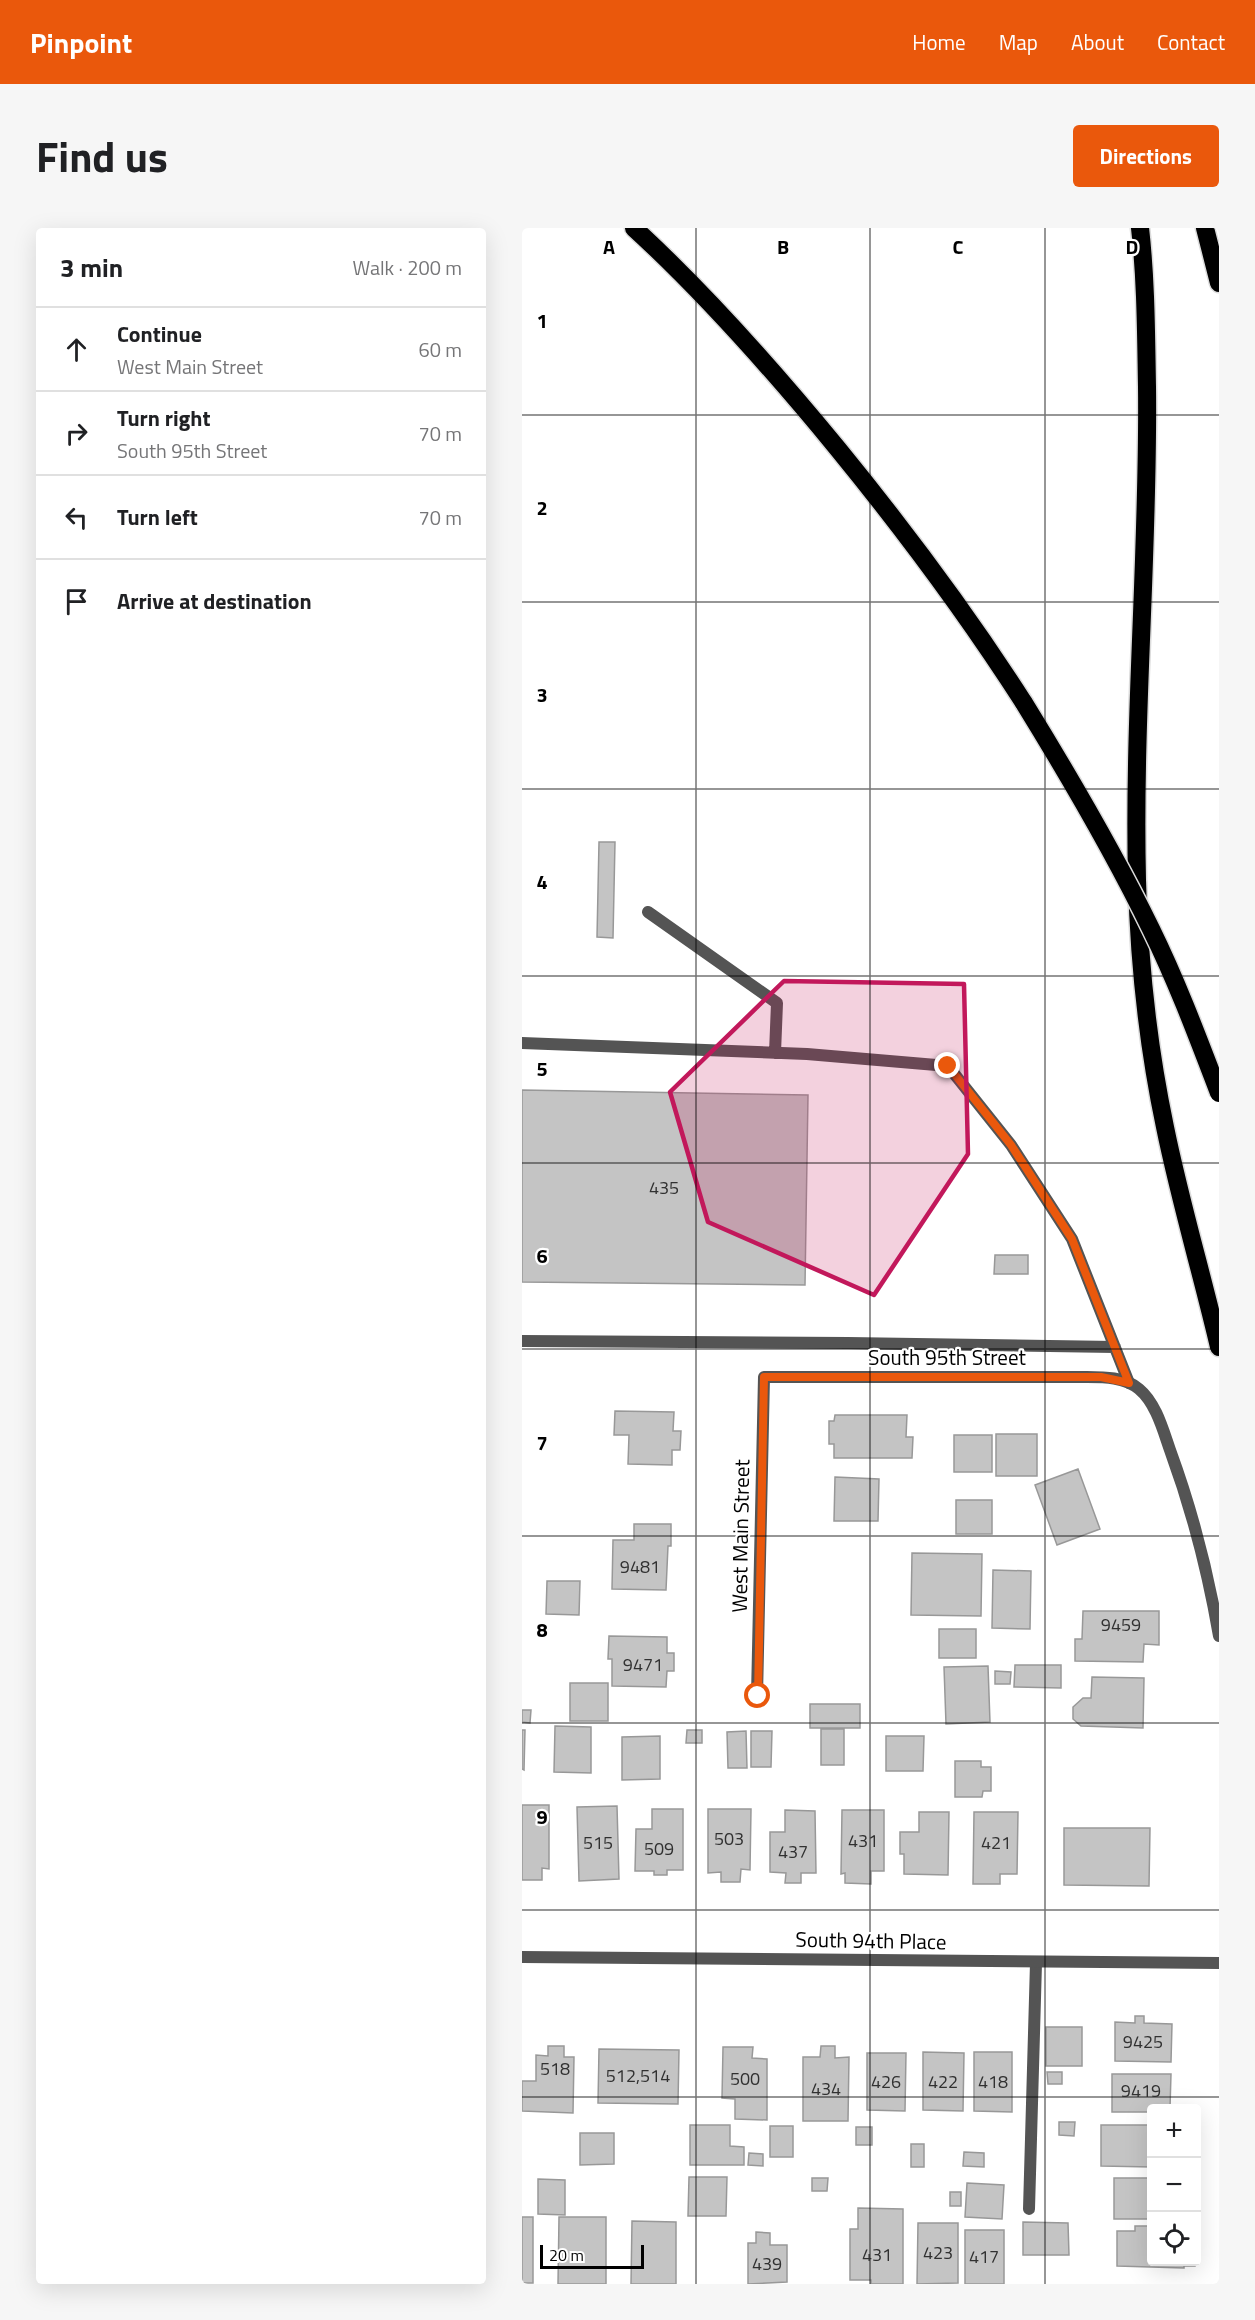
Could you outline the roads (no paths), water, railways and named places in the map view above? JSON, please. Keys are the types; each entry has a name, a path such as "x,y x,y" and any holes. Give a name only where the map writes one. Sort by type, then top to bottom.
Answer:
{"highway":[{"path":"634,228 729,323 827,436 943,582 1024,703 1086,806 1152,930 1192,1022 1219,1093"},
{"path":"1140,228 1145,301 1147,395 1137,774 1137,880 1143,985 1154,1073 1164,1126 1219,1347"},
{"path":"1205,228 1219,283"}],"street":[{"path":"648,912 777,1003 775,1053"},
{"path":"522,1043 775,1053 948,1066 1011,1145 1072,1239 1129,1383 1141,1390 1150,1401 1177,1470 1199,1542 1219,1636"},
{"path":"522,1341 848,1342 1115,1347"},
{"name":"South 95th Street","path":"764,1377 1094,1377 1129,1383"},
{"name":"West Main Street","path":"758,1696 764,1377"},
{"name":"South 94th Place","path":"522,1957 1219,1963"},
{"path":"1029,2209 1036,1963"}]}
